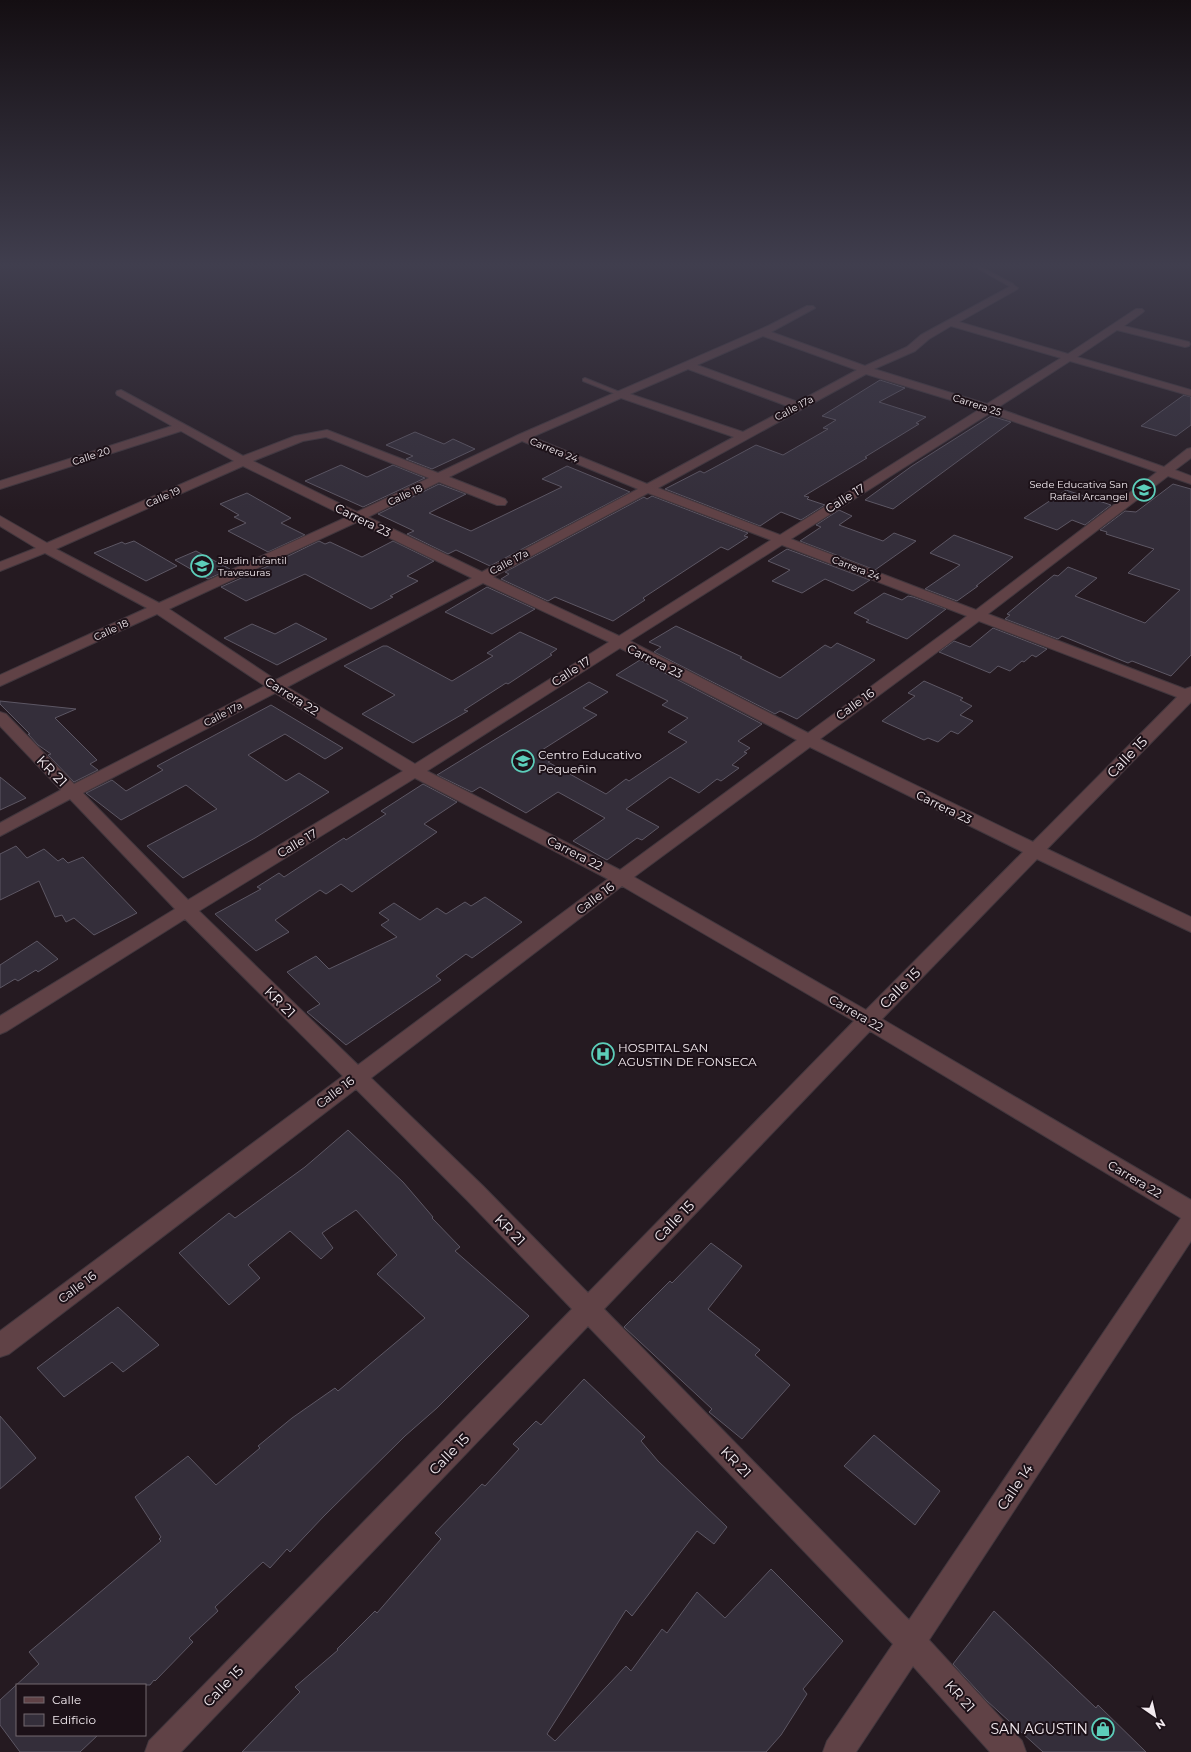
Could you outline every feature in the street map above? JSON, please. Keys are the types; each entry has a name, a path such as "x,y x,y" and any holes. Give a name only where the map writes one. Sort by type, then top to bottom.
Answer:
{"street":[{"name":"Calle 18","path":"0,681 357,517 522,437 729,347"},
{"name":"Carrera 25","path":"802,347 866,370 987,408 1191,480"},
{"name":"Calle 17a","path":"0,830 71,791 276,687 648,489 742,436 883,360 914,347"},
{"path":"1034,347 1191,393"},
{"name":"Calle 17","path":"0,1026 415,771 618,641 1086,347"},
{"path":"688,365 799,406"},
{"name":"Carrera 23","path":"121,393 243,461 481,577 618,641 807,739 931,801 1036,850 1191,926"},
{"path":"620,394 742,436"},
{"name":"Calle 20","path":"0,485 182,427"},
{"name":"Calle 19","path":"0,567 47,549 243,461 310,434 327,433 442,477"},
{"name":"Carrera 24","path":"522,437 648,489 977,616 1190,695"},
{"name":"Calle 16","path":"0,1346 356,1076 807,739 977,616 1191,452"},
{"path":"442,477 501,502"},
{"name":"Carrera 22","path":"0,520 47,549 158,608 276,687 415,771 621,878 868,1020 1191,1212"},
{"name":"Calle 15","path":"160,1752 868,1020 1190,695"},
{"name":"KR 21","path":"0,717 187,910 475,1194 912,1643 1011,1752"},
{"name":"Calle 14","path":"838,1752 1191,1222"}],"lane":[{"path":"585,380 620,394"}],"building":[{"path":"880,380 905,388 879,402 926,417 916,423 919,424 865,457 867,458 804,496 809,497 807,499 825,505 801,520 781,512 760,526 665,489 700,471 704,473 756,445 783,455 828,429 823,428 836,420 822,416"},
{"path":"1184,395 1191,397 1191,425 1176,436 1141,426"},
{"path":"991,416 1011,422 893,509 865,500 912,466"},
{"path":"415,432 444,444 453,439 475,449 432,469 406,459 413,456 386,445"},
{"path":"341,465 367,477 393,465 425,478 363,507 305,481"},
{"path":"567,466 630,492 490,566 456,550 448,554 407,534 414,531 378,514 439,484 466,494 429,513 471,531 562,487 542,479"},
{"path":"1173,484 1191,489 1191,655 1171,676 1132,661 1128,663 1062,636 1058,639 1005,619 1010,615 1007,614 1032,593 1054,575 1058,576 1068,567 1097,578 1075,596 1145,623 1180,590 1128,573 1154,549 1106,534 1107,532 1100,530 1125,511 1136,512"},
{"path":"1066,490 1111,505 1085,525 1072,520 1057,530 1024,518"},
{"path":"247,493 291,518 281,523 305,535 268,552 228,531 246,523 234,517 239,515 220,504"},
{"path":"652,496 748,533 744,536 748,537 728,550 721,547 643,598 645,600 613,621 555,597 548,601 501,579 509,574 505,572 644,497 647,499"},
{"path":"839,510 852,516 839,525 883,541 894,533 916,541 875,570 800,541 821,527 816,525"},
{"path":"954,535 1013,557 957,601 925,589 960,565 930,553"},
{"path":"134,541 177,566 146,581 94,553 122,542 125,544"},
{"path":"319,541 325,544 330,542 362,557 393,541 434,561 407,576 418,581 390,596 393,597 371,609 305,574 246,601 221,587 284,559 282,559"},
{"path":"787,549 870,580 853,591 825,579 802,593 772,581 790,570 768,561"},
{"path":"196,551 230,569 208,579 175,560"},
{"path":"487,587 535,609 492,634 445,612"},
{"path":"884,593 902,600 908,596 913,597 946,609 907,639 866,622 869,620 854,613"},
{"path":"296,623 327,639 277,665 224,638 252,624 275,634"},
{"path":"676,626 742,657 740,658 780,678 825,645 831,648 837,643 875,660 797,719 780,711 775,714 654,652 661,647 649,642"},
{"path":"993,628 1047,649 1036,657 1032,655 1010,671 998,666 990,673 939,652 954,641 970,647"},
{"path":"520,632 557,649 550,654 552,655 508,684 506,683 464,710 468,711 413,743 362,714 395,695 344,666 383,646 387,646 452,681 493,656 487,653"},
{"path":"640,660 762,724 738,741 750,748 744,752 747,753 732,765 739,768 721,781 717,779 699,793 670,777 626,809 659,827 642,840 637,838 607,860 573,841 605,818 558,792 526,813 480,787 472,792 437,775 589,682 608,692 583,708 597,715 542,750 555,758 548,762 606,794 626,779 629,781 687,742 668,732 688,718 662,705 668,701 616,675"},
{"path":"924,681 963,698 960,700 972,706 960,715 973,721 958,734 951,731 938,742 928,738 924,740 882,721 915,696 908,693"},
{"path":"0,701 76,709 55,718 97,760 90,764 98,770 74,782 48,755 51,754 38,745 28,734 30,734 0,704"},
{"path":"271,705 343,748 325,759 285,734 248,755 286,781 299,773 329,792 255,838 183,878 147,846 217,809 186,785 121,820 86,793 112,780 126,791 163,770 157,766"},
{"path":"0,777 26,798 0,810"},
{"path":"423,784 457,802 424,824 437,832 352,892 341,884 326,894 320,890 275,920 289,932 256,951 215,914 261,889 257,887 279,873 284,877 344,838 346,840 386,814 381,811"},
{"path":"16,846 27,858 44,849 58,861 63,858 68,863 83,857 137,913 94,935 74,918 66,922 62,915 55,917 39,881 0,900 0,854"},
{"path":"485,897 522,922 472,958 466,954 436,976 441,980 346,1045 307,1012 320,1004 287,972 316,956 329,969 397,937 381,925 389,920 379,913 394,903 420,920 437,908 446,914 465,902 471,906"},
{"path":"37,941 58,959 38,972 36,970 18,981 15,979 0,988 0,965"},
{"path":"348,1130 403,1182 433,1217 432,1218 460,1247 455,1251 529,1316 437,1408 405,1436 290,1552 287,1549 270,1568 263,1562 215,1607 218,1611 189,1638 193,1642 150,1685 17,1684 39,1664 29,1652 161,1541 159,1539 161,1537 135,1497 188,1456 216,1485 260,1448 258,1446 292,1418 335,1388 338,1391 425,1318 377,1274 397,1255 356,1210 322,1233 333,1248 321,1259 290,1231 248,1265 260,1278 229,1305 179,1253 229,1213 235,1218 305,1167"},
{"path":"711,1243 742,1266 708,1309 760,1350 755,1355 790,1385 742,1439 709,1412 712,1409 624,1327 670,1281 672,1283"},
{"path":"118,1307 159,1345 123,1372 112,1362 64,1397 37,1368"},
{"path":"584,1379 645,1437 641,1441 658,1461 727,1527 714,1544 697,1531 632,1616 626,1610 547,1734 555,1741 626,1666 631,1671 662,1629 667,1633 697,1592 725,1618 771,1569 843,1641 803,1689 807,1694 781,1735 766,1752 242,1752 300,1692 295,1687 338,1650 337,1649 375,1611 377,1613 441,1539 435,1533 482,1484 485,1486 519,1449 513,1444 536,1421 541,1425"},
{"path":"0,1416 36,1458 0,1489"},
{"path":"874,1435 940,1491 915,1525 844,1466"},
{"path":"994,1611 1096,1708 1098,1705 1146,1752 1043,1752 987,1701 953,1664"},
{"path":"16,1685 16,1736 97,1736 80,1752 20,1752 0,1725 0,1700"}],"place":[{"name":"Sede Educativa San Rafael Arcangel","path":"1144,490"},
{"name":"Jardin Infantil Travesuras","path":"202,566"},
{"name":"Centro Educativo Pequeñin","path":"523,761"},
{"name":"HOSPITAL SAN AGUSTIN DE FONSECA","path":"603,1054"},
{"name":"SAN AGUSTIN","path":"1103,1729"}]}
